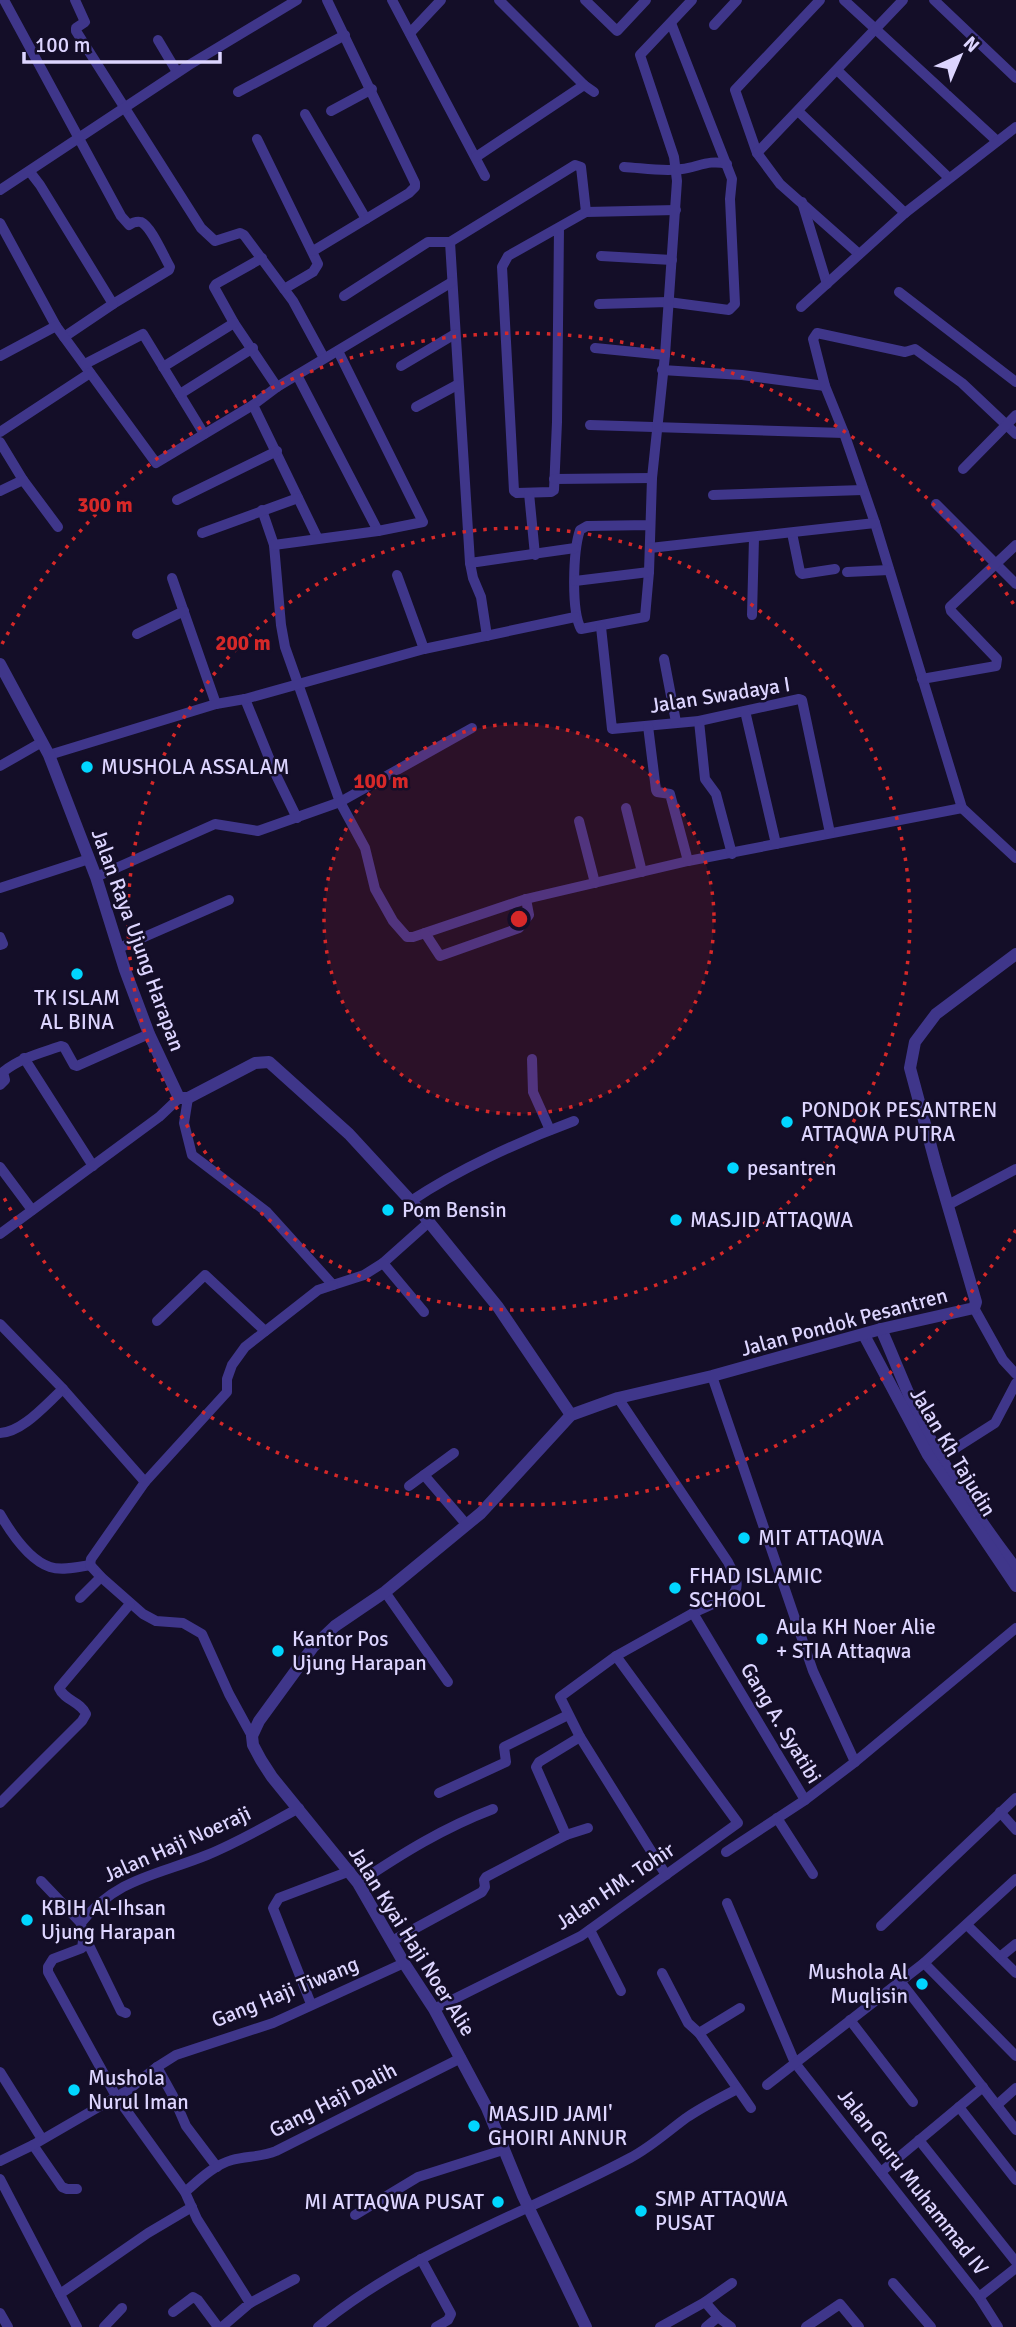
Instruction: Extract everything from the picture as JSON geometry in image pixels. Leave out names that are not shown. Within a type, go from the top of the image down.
[{"type":"street","points":[[4,0],[125,222],[129,225],[143,223],[170,267],[64,337]]},
{"type":"street","points":[[75,0],[85,22],[76,28],[76,31],[201,228],[209,238],[219,241],[240,233],[244,235],[284,289],[324,358]]},
{"type":"street","points":[[0,190],[177,72],[297,0]]},
{"type":"street","points":[[313,251],[415,187],[372,89],[327,0]]},
{"type":"street","points":[[392,0],[485,176]]},
{"type":"street","points":[[410,33],[441,0]]},
{"type":"street","points":[[499,0],[594,92]]},
{"type":"street","points":[[585,0],[617,31],[646,0]]},
{"type":"street","points":[[650,525],[584,527],[579,533],[575,548],[575,617],[581,629],[645,617],[649,572],[652,478],[676,211],[674,157],[640,55],[692,0]]},
{"type":"street","points":[[714,25],[737,0]]},
{"type":"street","points":[[820,0],[735,90],[757,153],[780,184],[859,254]]},
{"type":"street","points":[[844,0],[998,141]]},
{"type":"street","points":[[757,153],[903,0]]},
{"type":"street","points":[[934,0],[1016,78]]},
{"type":"street","points":[[598,304],[668,302],[729,310],[734,306],[730,198],[732,183],[671,23]]},
{"type":"street","points":[[238,92],[345,35]]},
{"type":"street","points":[[158,40],[177,72]]},
{"type":"street","points":[[836,70],[950,178]]},
{"type":"street","points":[[476,157],[584,85]]},
{"type":"street","points":[[331,111],[372,89]]},
{"type":"street","points":[[798,111],[905,212]]},
{"type":"street","points":[[305,114],[366,219]]},
{"type":"street","points":[[802,307],[905,212],[1016,127]]},
{"type":"street","points":[[257,139],[318,264],[313,272],[284,289]]},
{"type":"street","points":[[624,167],[675,169],[709,162],[727,164]]},
{"type":"street","points":[[344,296],[428,242],[450,242],[575,165],[581,167],[586,212]]},
{"type":"street","points":[[30,172],[113,304]]},
{"type":"street","points":[[802,202],[827,284]]},
{"type":"street","points":[[559,228],[554,490],[517,493],[514,491],[502,267],[508,256],[586,212],[676,211]]},
{"type":"street","points":[[0,223],[56,326],[156,463],[452,282]]},
{"type":"street","points":[[450,242],[470,563],[481,597],[488,636]]},
{"type":"street","points":[[601,256],[672,260]]},
{"type":"street","points":[[262,258],[214,287],[234,323],[277,387]]},
{"type":"street","points":[[899,292],[1014,377]]},
{"type":"street","points":[[163,367],[234,323]]},
{"type":"street","points":[[0,356],[56,326]]},
{"type":"street","points":[[1016,434],[962,383],[914,349],[905,352],[817,333],[813,339],[825,386],[875,523],[962,808],[1016,858]]},
{"type":"street","points":[[0,432],[142,334],[204,434]]},
{"type":"street","points":[[401,366],[455,334]]},
{"type":"street","points":[[180,394],[253,348]]},
{"type":"street","points":[[595,348],[665,355]]},
{"type":"street","points":[[274,545],[423,522],[338,351]]},
{"type":"street","points":[[662,370],[742,375],[825,386]]},
{"type":"street","points":[[297,375],[378,531]]},
{"type":"street","points":[[416,407],[457,386]]},
{"type":"street","points":[[253,405],[317,537]]},
{"type":"street","points":[[963,469],[1016,415]]},
{"type":"street","points":[[590,425],[844,433]]},
{"type":"street","points":[[0,442],[23,480],[58,527]]},
{"type":"street","points":[[177,500],[277,451]]},
{"type":"street","points":[[554,479],[652,478]]},
{"type":"street","points":[[0,491],[23,480]]},
{"type":"street","points":[[713,495],[863,490]]},
{"type":"street","points":[[528,493],[535,555]]},
{"type":"street","points":[[202,533],[298,498]]},
{"type":"street","points":[[936,504],[1016,584]]},
{"type":"street","points":[[262,510],[274,545],[285,647],[340,802],[365,848],[375,890],[393,921],[407,937],[526,899],[688,861],[962,808]]},
{"type":"street","points":[[650,548],[875,523]]},
{"type":"street","points":[[792,533],[802,574],[835,569]]},
{"type":"street","points":[[752,615],[754,538]]},
{"type":"street","points":[[922,679],[996,666],[997,659],[950,607],[1016,544]]},
{"type":"street","points":[[470,563],[575,548]]},
{"type":"street","points":[[847,572],[889,570]]},
{"type":"street","points":[[575,581],[649,572]]},
{"type":"street","points":[[397,575],[424,649]]},
{"type":"street","points":[[173,578],[216,704]]},
{"type":"street","points":[[137,634],[184,611]]},
{"type":"street","points":[[49,755],[216,704],[245,699],[424,649],[575,617]]},
{"type":"street","name":"Jalan Swadaya I","points":[[601,626],[613,730],[699,721],[802,700],[830,833]]},
{"type":"street","points":[[664,659],[676,722]]},
{"type":"street","name":"Jalan Raya Ujung Harapan","points":[[2,670],[49,755],[96,877],[125,970],[149,1034],[183,1098]]},
{"type":"street","points":[[245,699],[297,818]]},
{"type":"street","points":[[745,711],[776,844]]},
{"type":"street","points":[[699,721],[705,779],[716,794],[732,854]]},
{"type":"street","points":[[648,726],[656,790],[670,794],[688,861]]},
{"type":"street","points":[[96,877],[215,824],[258,831],[340,802],[472,729]]},
{"type":"street","points":[[0,766],[42,742]]},
{"type":"street","points":[[626,808],[642,872]]},
{"type":"street","points":[[579,821],[595,883]]},
{"type":"street","points":[[0,888],[89,859]]},
{"type":"street","points":[[425,933],[440,956],[519,928],[529,915],[526,899]]},
{"type":"street","points":[[119,948],[229,900]]},
{"type":"street","points":[[0,937],[3,944],[0,945]]},
{"type":"street","name":"Jalan Pondok Pesantren","points":[[572,1415],[618,1398],[712,1376],[881,1329],[974,1308],[976,1302],[910,1068],[915,1042],[936,1014],[1016,954]]},
{"type":"street","points":[[0,1085],[5,1080],[4,1070],[24,1058],[61,1046],[74,1065],[81,1066],[149,1034]]},
{"type":"street","points":[[24,1058],[93,1166]]},
{"type":"street","points":[[532,1059],[533,1092],[550,1130]]},
{"type":"street","points":[[0,1234],[183,1098],[255,1063],[269,1062],[349,1134],[411,1201],[498,1307],[572,1415],[503,1490],[466,1524],[385,1592],[335,1626],[313,1647],[259,1721],[252,1736]]},
{"type":"street","points":[[183,1098],[184,1123],[192,1155],[267,1212],[332,1285]]},
{"type":"street","points":[[411,1201],[438,1183],[574,1121]]},
{"type":"street","points":[[0,1167],[32,1210]]},
{"type":"street","points":[[948,1205],[1016,1169]]},
{"type":"street","points":[[90,1565],[91,1559],[145,1482],[227,1392],[229,1373],[237,1355],[318,1290],[364,1275],[383,1263],[429,1222]]},
{"type":"street","points":[[383,1263],[425,1312]]},
{"type":"street","points":[[158,1321],[205,1275],[265,1331]]},
{"type":"street","points":[[974,1308],[1003,1360],[1016,1374]]},
{"type":"street","points":[[0,1324],[145,1482]]},
{"type":"street","name":"Jalan Kh Tajudin","points":[[881,1329],[921,1422],[940,1458],[1016,1569]]},
{"type":"street","name":"Jalan Kh Tajudin","points":[[864,1335],[928,1455],[1016,1586]]},
{"type":"street","points":[[712,1376],[813,1671],[855,1762]]},
{"type":"street","points":[[940,1458],[995,1423],[1016,1383]]},
{"type":"street","points":[[0,1433],[26,1422],[63,1390]]},
{"type":"street","points":[[618,1398],[728,1562],[738,1585],[736,1592],[616,1656],[560,1698],[580,1737],[666,1875]]},
{"type":"street","points":[[409,1486],[454,1452]]},
{"type":"street","points":[[424,1475],[466,1524]]},
{"type":"street","points":[[0,1514],[24,1548],[50,1567],[66,1569],[90,1565]]},
{"type":"street","points":[[90,1565],[130,1604],[156,1621],[183,1623],[202,1634],[229,1694],[252,1736]]},
{"type":"street","points":[[80,1598],[101,1577]]},
{"type":"street","points":[[385,1592],[448,1682]]},
{"type":"street","points":[[0,1803],[82,1721],[86,1714],[84,1708],[61,1693],[59,1688],[130,1604]]},
{"type":"street","name":"Gang A. Syatibi","points":[[693,1613],[804,1800],[855,1762],[1016,1628]]},
{"type":"street","name":"Jalan HM. Tohir","points":[[434,2009],[590,1930],[738,1823],[616,1656]]},
{"type":"street","points":[[439,1793],[505,1763],[504,1747],[568,1715]]},
{"type":"street","name":"Jalan Kyai Haji Noer Alie","points":[[252,1736],[253,1745],[261,1760],[350,1871],[434,2009],[487,2108],[503,2150],[586,2327]]},
{"type":"street","points":[[566,1835],[536,1767],[539,1762],[580,1737]]},
{"type":"street","points":[[881,1926],[1016,1798]]},
{"type":"street","points":[[726,1852],[804,1800]]},
{"type":"street","name":"Jalan Haji Noeraji","points":[[116,2096],[48,1972],[49,1962],[82,1948],[81,1926],[100,1900],[119,1888],[142,1877],[207,1855],[299,1808]]},
{"type":"street","points":[[358,1883],[415,1845],[493,1809]]},
{"type":"street","points":[[1000,1812],[1016,1830]]},
{"type":"street","points":[[777,1818],[813,1874]]},
{"type":"street","points":[[392,1941],[482,1892],[486,1877],[566,1835],[588,1828]]},
{"type":"street","points":[[311,2004],[273,1908],[279,1898],[350,1871]]},
{"type":"street","points":[[767,2085],[924,1963],[1016,1879]]},
{"type":"street","points":[[41,1881],[81,1926],[121,2011],[126,2013]]},
{"type":"street","name":"Jalan Guru Muhammad IV","points":[[727,1903],[794,2063],[979,2297],[998,2327]]},
{"type":"street","points":[[967,1925],[1016,1973]]},
{"type":"street","points":[[590,1930],[621,1991]]},
{"type":"street","points":[[1000,1957],[1016,1944]]},
{"type":"street","name":"Gang Haji Tiwang","points":[[0,2161],[128,2090],[176,2054],[261,2027],[404,1963]]},
{"type":"street","points":[[924,1963],[1016,2056]]},
{"type":"street","points":[[662,1973],[688,2023],[699,2033],[751,2108]]},
{"type":"street","points":[[900,1980],[1016,2130]]},
{"type":"street","points":[[699,2033],[740,2008]]},
{"type":"street","points":[[850,2020],[913,2102]]},
{"type":"street","name":"Gang Haji Dalih","points":[[185,2192],[229,2161],[264,2156],[276,2151],[461,2058]]},
{"type":"street","points":[[157,2067],[186,2126],[217,2167]]},
{"type":"street","points":[[0,2073],[62,2187],[76,2189]]},
{"type":"street","points":[[881,2172],[983,2087]]},
{"type":"street","points":[[997,2105],[1016,2088]]},
{"type":"street","points":[[318,2327],[368,2290],[421,2259],[632,2157],[686,2118],[737,2089]]},
{"type":"street","points":[[116,2096],[185,2192],[197,2219],[250,2303]]},
{"type":"street","points":[[959,2107],[1016,2180]]},
{"type":"street","points":[[919,2140],[1016,2262]]},
{"type":"street","points":[[355,2215],[418,2177],[503,2150]]},
{"type":"street","points":[[0,2179],[77,2327]]},
{"type":"street","points":[[60,2294],[148,2233],[192,2207]]},
{"type":"street","points":[[421,2259],[451,2314],[448,2320],[436,2327]]},
{"type":"street","points":[[979,2297],[1016,2268]]},
{"type":"street","points":[[173,2312],[193,2297],[220,2327],[250,2303],[295,2279]]},
{"type":"street","points":[[660,2327],[705,2302],[732,2283]]},
{"type":"street","points":[[893,2283],[931,2327]]},
{"type":"street","points":[[705,2302],[732,2327]]},
{"type":"street","points":[[806,2327],[840,2304],[859,2327]]},
{"type":"street","points":[[104,2327],[122,2308]]},
{"type":"street","points":[[0,2313],[8,2327]]},
{"type":"street","points":[[706,2327],[719,2317]]},
{"type":"place","name":"MUSHOLA ASSALAM","points":[[87,767]]},
{"type":"place","name":"TK ISLAM AL BINA","points":[[77,974]]},
{"type":"place","name":"PONDOK PESANTREN ATTAQWA PUTRA","points":[[787,1122]]},
{"type":"place","name":"pesantren","points":[[733,1168]]},
{"type":"place","name":"Pom Bensin","points":[[388,1210]]},
{"type":"place","name":"MASJID ATTAQWA","points":[[676,1220]]},
{"type":"place","name":"MIT ATTAQWA","points":[[744,1538]]},
{"type":"place","name":"FHAD ISLAMIC SCHOOL","points":[[675,1588]]},
{"type":"place","name":"Aula KH Noer Alie + STIA Attaqwa","points":[[762,1639]]},
{"type":"place","name":"Kantor Pos Ujung Harapan","points":[[278,1651]]},
{"type":"place","name":"KBIH Al-Ihsan Ujung Harapan","points":[[27,1920]]},
{"type":"place","name":"Mushola Al Muqlisin","points":[[922,1984]]},
{"type":"place","name":"Mushola Nurul Iman","points":[[74,2090]]},
{"type":"place","name":"MASJID JAMI' GHOIRI ANNUR","points":[[474,2126]]},
{"type":"place","name":"MI ATTAQWA PUSAT","points":[[498,2202]]},
{"type":"place","name":"SMP ATTAQWA PUSAT","points":[[641,2211]]}]
